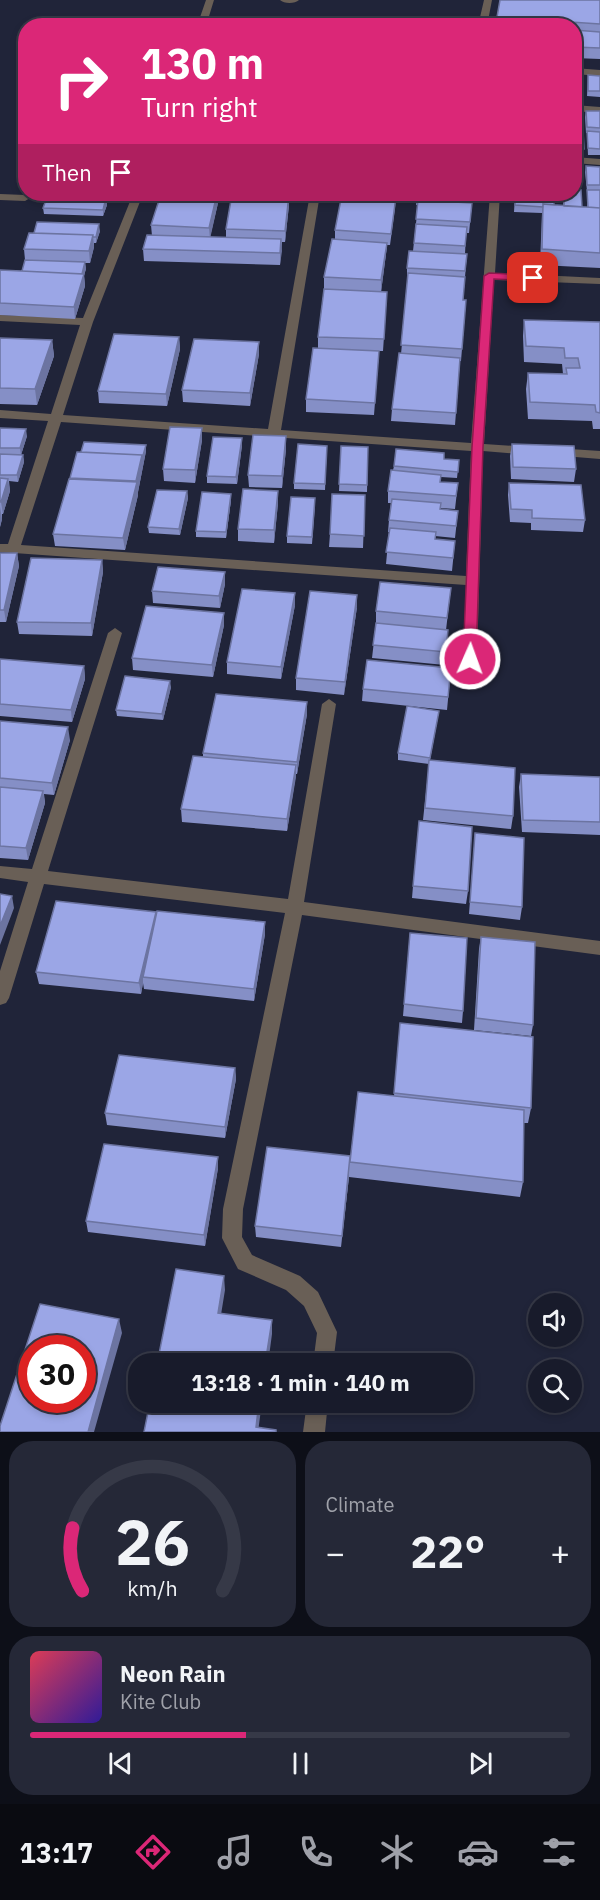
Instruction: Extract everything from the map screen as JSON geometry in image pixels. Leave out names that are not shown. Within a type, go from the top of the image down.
[{"type":"street","points":[[204,18],[210,0]]},
{"type":"street","points":[[284,0],[295,0]]},
{"type":"street","points":[[484,18],[488,0]]},
{"type":"street","points":[[582,72],[600,73]]},
{"type":"street","points":[[582,109],[600,110]]},
{"type":"street","points":[[582,161],[600,162]]},
{"type":"street","points":[[0,197],[18,198]]},
{"type":"street","points":[[135,201],[87,322],[56,419],[7,549],[473,581]]},
{"type":"street","points":[[274,433],[314,201]]},
{"type":"street","points":[[470,659],[477,447],[494,201]]},
{"type":"street","points":[[489,276],[600,281]]},
{"type":"street","points":[[0,318],[87,322]]},
{"type":"street","points":[[0,414],[600,455]]},
{"type":"street","points":[[0,998],[116,633]]},
{"type":"street","points":[[324,1353],[327,1332],[311,1299],[293,1283],[246,1262],[232,1238],[233,1209],[295,907],[329,704]]},
{"type":"street","points":[[0,872],[295,907],[600,948]]},
{"type":"street","points":[[314,1432],[317,1413]]},
{"type":"building","points":[[500,0],[600,0],[600,24],[582,23],[582,18],[497,17]]},
{"type":"building","points":[[582,31],[600,32],[600,48],[582,47]]},
{"type":"building","points":[[588,75],[600,76],[600,91],[588,91]]},
{"type":"building","points":[[586,111],[600,111],[600,128],[587,127]]},
{"type":"building","points":[[582,131],[583,131],[584,149],[582,149]]},
{"type":"building","points":[[587,131],[600,132],[600,149],[588,148]]},
{"type":"building","points":[[586,166],[600,167],[600,185],[587,185]]},
{"type":"building","points":[[587,190],[600,190],[600,208],[588,207]]},
{"type":"building","points":[[46,201],[105,201],[103,210],[43,208]]},
{"type":"building","points":[[159,201],[215,201],[209,228],[151,225]]},
{"type":"building","points":[[231,201],[288,201],[285,231],[226,229]]},
{"type":"building","points":[[341,201],[395,201],[391,234],[335,230]]},
{"type":"building","points":[[418,201],[472,203],[470,222],[416,219]]},
{"type":"building","points":[[515,201],[554,201],[554,205],[543,204],[543,207],[515,205]]},
{"type":"building","points":[[564,201],[582,201],[582,207],[564,206]]},
{"type":"building","points":[[543,204],[600,208],[600,253],[542,249]]},
{"type":"building","points":[[37,222],[99,224],[96,237],[93,237],[93,235],[34,233]]},
{"type":"building","points":[[416,224],[467,227],[465,246],[414,243]]},
{"type":"building","points":[[29,233],[93,235],[89,251],[24,249]]},
{"type":"building","points":[[147,235],[281,239],[280,253],[143,249]]},
{"type":"building","points":[[332,239],[387,243],[381,280],[324,277]]},
{"type":"building","points":[[409,251],[467,254],[465,271],[407,268]]},
{"type":"building","points":[[25,260],[85,262],[82,274],[22,271]]},
{"type":"building","points":[[0,270],[84,274],[74,307],[0,303]]},
{"type":"building","points":[[408,273],[465,277],[463,300],[466,300],[462,349],[401,345]]},
{"type":"building","points":[[324,289],[387,292],[384,339],[318,337]]},
{"type":"building","points":[[524,320],[600,322],[600,413],[596,412],[595,405],[530,402],[528,373],[567,374],[566,368],[580,368],[578,358],[565,358],[564,348],[526,346]]},
{"type":"building","points":[[114,334],[179,337],[166,394],[98,391]]},
{"type":"building","points":[[0,338],[52,340],[35,389],[0,388]]},
{"type":"building","points":[[194,339],[259,342],[250,393],[182,390]]},
{"type":"building","points":[[313,348],[379,351],[375,403],[306,399]]},
{"type":"building","points":[[399,353],[460,358],[456,413],[392,409]]},
{"type":"building","points":[[170,427],[202,428],[195,470],[163,469]]},
{"type":"building","points":[[0,428],[26,429],[20,448],[0,448]]},
{"type":"building","points":[[253,435],[286,436],[282,476],[248,475]]},
{"type":"building","points":[[213,437],[242,438],[236,477],[207,476]]},
{"type":"building","points":[[84,442],[146,445],[142,459],[142,455],[81,452]]},
{"type":"building","points":[[298,444],[327,446],[325,484],[294,483]]},
{"type":"building","points":[[512,444],[574,446],[576,469],[513,467]]},
{"type":"building","points":[[341,446],[368,447],[367,485],[339,484]]},
{"type":"building","points":[[396,449],[444,453],[444,459],[459,460],[458,472],[394,466]]},
{"type":"building","points":[[77,452],[142,455],[136,481],[70,478]]},
{"type":"building","points":[[0,454],[23,455],[17,475],[0,475]]},
{"type":"building","points":[[391,470],[441,475],[440,482],[458,483],[456,496],[388,491]]},
{"type":"building","points":[[0,478],[8,479],[1,502],[0,502]]},
{"type":"building","points":[[69,479],[137,482],[123,538],[53,534]]},
{"type":"building","points":[[509,483],[581,485],[585,520],[532,518],[532,510],[511,509]]},
{"type":"building","points":[[243,489],[278,491],[274,530],[238,529]]},
{"type":"building","points":[[157,490],[187,491],[179,529],[148,527]]},
{"type":"building","points":[[202,492],[231,494],[226,532],[196,531]]},
{"type":"building","points":[[332,494],[365,495],[364,536],[330,534]]},
{"type":"building","points":[[291,497],[315,498],[312,537],[287,536]]},
{"type":"building","points":[[392,499],[441,503],[440,509],[458,511],[456,526],[389,520]]},
{"type":"building","points":[[390,528],[436,532],[435,539],[455,541],[453,558],[386,552]]},
{"type":"building","points":[[0,553],[17,553],[4,610],[0,610]]},
{"type":"building","points":[[31,558],[102,560],[91,623],[17,622]]},
{"type":"building","points":[[158,567],[225,572],[219,596],[152,591]]},
{"type":"building","points":[[380,582],[451,588],[447,618],[376,611]]},
{"type":"building","points":[[242,589],[295,593],[281,667],[227,662]]},
{"type":"building","points":[[310,591],[357,595],[345,682],[296,678]]},
{"type":"building","points":[[146,606],[224,613],[212,665],[132,658]]},
{"type":"building","points":[[376,623],[448,630],[446,652],[373,645]]},
{"type":"building","points":[[0,659],[84,666],[71,710],[0,704]]},
{"type":"building","points":[[367,660],[451,668],[448,697],[363,689]]},
{"type":"building","points":[[125,676],[170,681],[162,714],[116,710]]},
{"type":"building","points":[[216,694],[307,702],[297,762],[203,753]]},
{"type":"building","points":[[407,706],[439,711],[430,758],[398,753]]},
{"type":"building","points":[[0,721],[68,727],[52,783],[0,778]]},
{"type":"building","points":[[193,756],[296,765],[287,819],[181,809]]},
{"type":"building","points":[[429,760],[515,768],[513,816],[425,808]]},
{"type":"building","points":[[521,774],[600,777],[600,822],[523,820]]},
{"type":"building","points":[[0,787],[43,791],[26,848],[0,846]]},
{"type":"building","points":[[419,821],[472,827],[468,891],[413,886]]},
{"type":"building","points":[[475,833],[524,838],[522,907],[470,902]]},
{"type":"building","points":[[0,894],[12,896],[0,926]]},
{"type":"building","points":[[56,901],[156,912],[139,983],[36,972]]},
{"type":"building","points":[[157,911],[265,922],[254,989],[143,977]]},
{"type":"building","points":[[410,933],[467,938],[463,1011],[404,1004]]},
{"type":"building","points":[[481,937],[535,942],[533,1025],[476,1018]]},
{"type":"building","points":[[400,1023],[533,1037],[531,1108],[394,1093]]},
{"type":"building","points":[[119,1055],[235,1068],[225,1127],[105,1113]]},
{"type":"building","points":[[358,1092],[524,1110],[523,1182],[350,1162]]},
{"type":"building","points":[[104,1144],[218,1157],[204,1235],[86,1221]]},
{"type":"building","points":[[267,1147],[350,1156],[342,1236],[255,1226]]},
{"type":"building","points":[[176,1269],[224,1276],[218,1313],[272,1320],[267,1353],[159,1353]]},
{"type":"building","points":[[40,1304],[119,1319],[96,1403],[96,1335],[30,1335]]},
{"type":"building","points":[[18,1371],[18,1413],[93,1413],[88,1432],[0,1432]]},
{"type":"building","points":[[148,1413],[258,1413],[256,1427],[276,1430],[276,1432],[144,1432]]},
{"type":"route","points":[[470,659],[477,447],[489,276],[533,278]]}]
